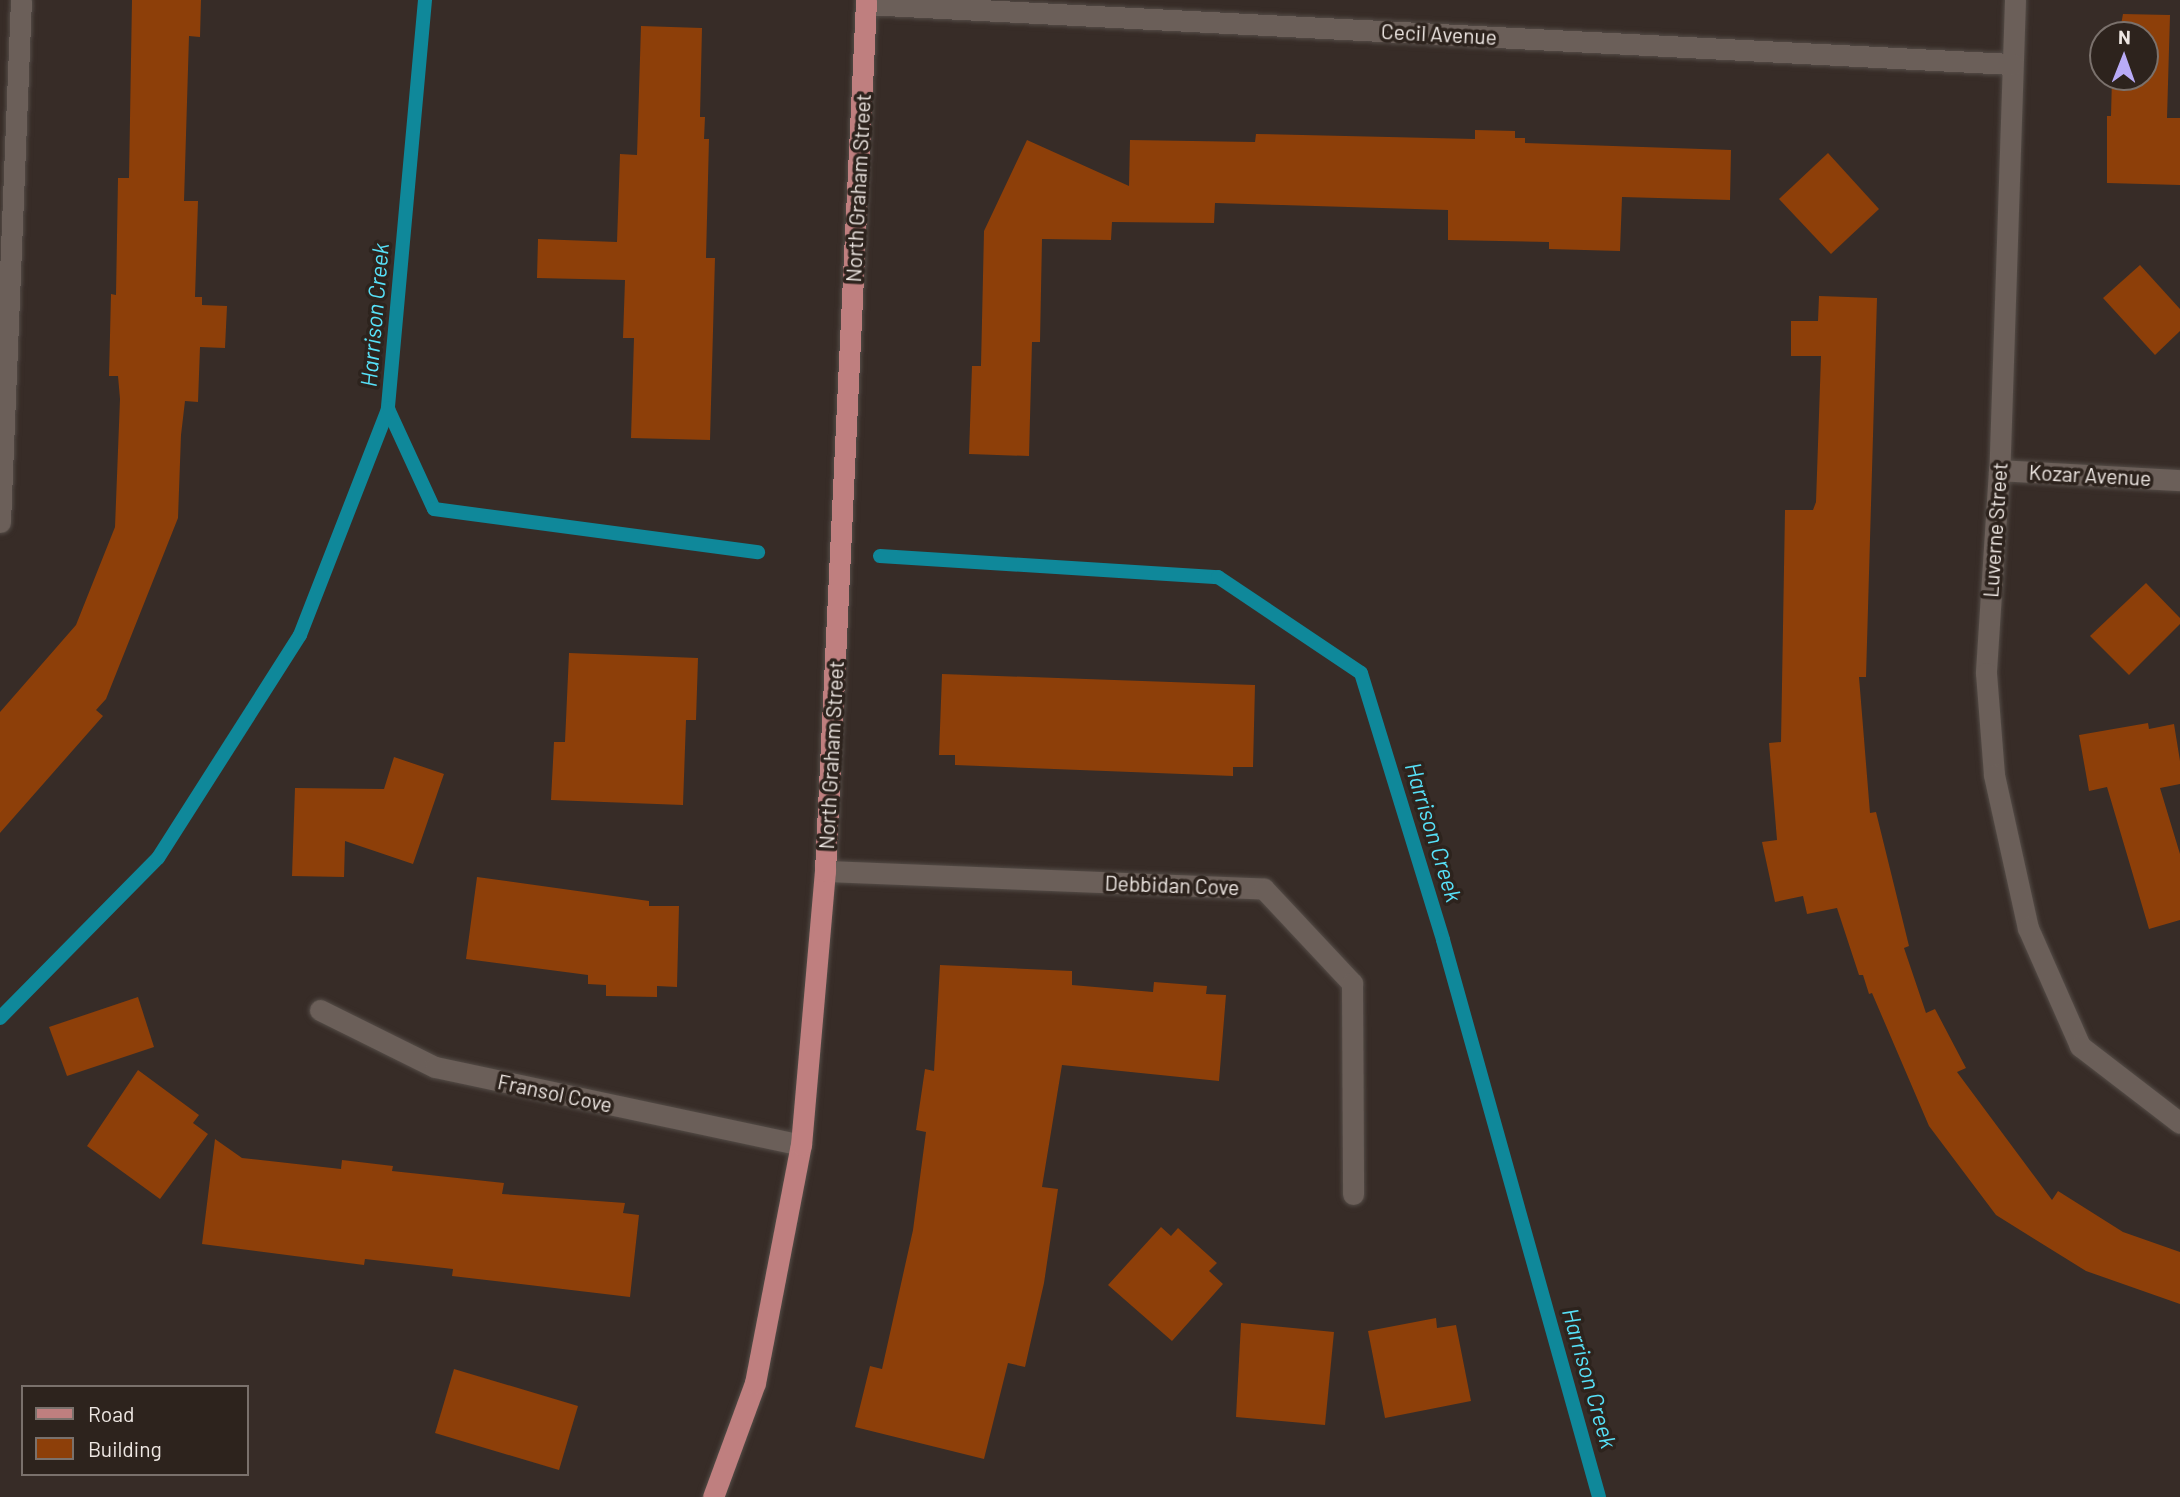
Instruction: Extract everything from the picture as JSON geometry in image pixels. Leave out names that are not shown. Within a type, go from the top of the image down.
[{"type":"main road","name":"North Graham Street","points":[[713,1497],[755,1383],[801,1144],[825,871],[866,2]]},
{"type":"street","points":[[0,522],[21,0]]},
{"type":"street","name":"Luverne Street","points":[[2015,0],[1999,470],[1986,673],[1994,775],[2028,928],[2080,1046],[2180,1123]]},
{"type":"street","name":"Cecil Avenue","points":[[866,2],[2012,64]]},
{"type":"street","name":"Kozar Avenue","points":[[1999,470],[2180,480]]},
{"type":"street","name":"Debbidan Cove","points":[[825,871],[1264,889],[1352,983],[1353,1194]]},
{"type":"street","name":"Fransol Cove","points":[[320,1010],[435,1067],[801,1144]]},
{"type":"building","points":[[132,0],[201,0],[200,37],[189,36],[184,201],[198,201],[195,297],[202,297],[202,305],[227,306],[225,348],[200,347],[198,402],[185,401],[178,518],[106,699],[96,710],[103,716],[0,833],[0,712],[76,625],[115,527],[120,399],[118,376],[109,376],[111,294],[116,295],[118,178],[129,178]]},
{"type":"building","points":[[2123,14],[2170,15],[2167,118],[2180,118],[2180,185],[2107,183],[2107,116],[2111,116],[2112,91],[2159,91],[2159,21],[2122,21]]},
{"type":"building","points":[[641,26],[702,28],[700,117],[705,117],[704,139],[709,139],[706,258],[715,258],[710,440],[631,438],[634,338],[623,338],[625,280],[537,278],[538,239],[617,242],[620,154],[637,155]]},
{"type":"building","points":[[1475,130],[1515,131],[1515,138],[1525,138],[1525,143],[1731,150],[1730,200],[1622,197],[1620,251],[1549,249],[1549,242],[1448,240],[1448,210],[1215,203],[1214,223],[1112,222],[1111,240],[1042,239],[1040,342],[1032,342],[1029,456],[969,454],[972,366],[981,366],[984,231],[1027,140],[1129,186],[1130,140],[1255,142],[1256,134],[1475,139]]},
{"type":"building","points":[[1828,153],[1879,209],[1831,254],[1779,199]]},
{"type":"building","points":[[2140,265],[2180,309],[2180,331],[2155,355],[2103,298]]},
{"type":"building","points":[[1819,296],[1877,298],[1866,677],[1859,677],[1870,813],[1876,812],[1909,946],[1904,948],[1926,1013],[1935,1009],[1966,1068],[1957,1072],[2052,1200],[2058,1191],[2123,1232],[2180,1252],[2180,1304],[2086,1271],[1996,1215],[1929,1126],[1872,993],[1869,994],[1863,975],[1859,975],[1837,908],[1807,914],[1803,896],[1775,902],[1762,842],[1777,840],[1769,743],[1781,742],[1785,510],[1813,510],[1816,502],[1821,356],[1791,356],[1791,321],[1818,321]]},
{"type":"building","points":[[2146,583],[2180,618],[2180,624],[2129,675],[2090,636]]},
{"type":"building","points":[[569,653],[698,658],[696,720],[686,720],[683,805],[551,800],[554,742],[565,742]]},
{"type":"building","points":[[942,674],[1255,685],[1253,767],[1233,767],[1233,776],[955,765],[955,755],[939,755]]},
{"type":"building","points":[[2148,723],[2149,729],[2174,724],[2180,761],[2180,784],[2160,788],[2180,854],[2180,920],[2149,929],[2107,787],[2089,791],[2079,735]]},
{"type":"building","points":[[394,757],[444,774],[413,864],[345,841],[344,877],[292,876],[295,788],[384,789]]},
{"type":"building","points":[[477,877],[649,901],[649,906],[679,906],[677,987],[657,986],[657,997],[606,996],[606,985],[588,984],[588,975],[466,959]]},
{"type":"building","points":[[940,965],[1072,971],[1072,985],[1153,992],[1154,982],[1207,986],[1206,994],[1226,995],[1219,1081],[1062,1065],[1042,1187],[1058,1189],[1044,1283],[1025,1367],[1008,1363],[984,1459],[855,1427],[870,1366],[882,1369],[913,1230],[926,1132],[916,1130],[925,1069],[934,1071]]},
{"type":"building","points":[[138,997],[154,1047],[67,1076],[49,1027]]},
{"type":"building","points":[[138,1070],[199,1115],[193,1123],[208,1134],[160,1199],[87,1146]]},
{"type":"building","points":[[215,1139],[242,1158],[341,1169],[342,1160],[393,1166],[392,1171],[504,1183],[502,1194],[625,1203],[623,1213],[639,1215],[630,1297],[452,1276],[453,1269],[365,1259],[364,1265],[202,1244]]},
{"type":"building","points":[[1161,1227],[1171,1236],[1178,1228],[1217,1263],[1209,1271],[1223,1284],[1172,1341],[1108,1285]]},
{"type":"building","points":[[1436,1318],[1437,1328],[1456,1325],[1471,1401],[1385,1418],[1368,1331]]},
{"type":"building","points":[[1241,1323],[1334,1332],[1325,1425],[1236,1417]]},
{"type":"building","points":[[454,1369],[578,1406],[559,1470],[435,1433]]},
{"type":"waterway","name":"Harrison Creek","points":[[425,0],[388,409],[434,509],[758,552]]},
{"type":"waterway","points":[[0,1018],[158,858],[300,635],[388,409]]},
{"type":"waterway","name":"Harrison Creek","points":[[880,556],[1218,577],[1361,673],[1443,940],[1599,1497]]}]
